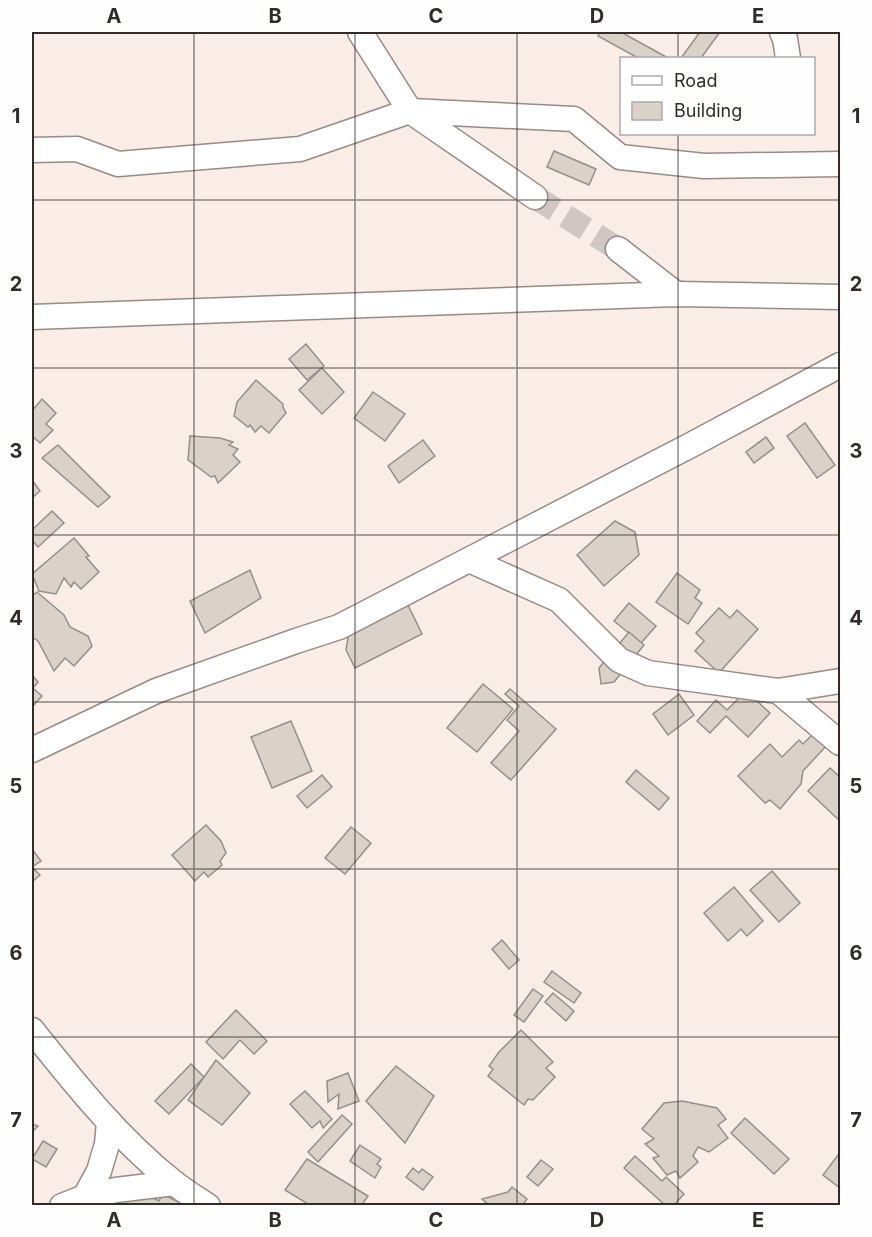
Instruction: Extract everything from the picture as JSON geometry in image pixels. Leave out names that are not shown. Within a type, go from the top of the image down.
[{"type":"street","points":[[360,32],[410,111],[535,197]]},
{"type":"street","points":[[782,32],[788,57]]},
{"type":"street","points":[[32,150],[77,149],[118,164],[300,149],[410,111],[574,119],[620,158],[704,166],[840,164]]},
{"type":"street","points":[[618,249],[676,294]]},
{"type":"street","points":[[32,317],[676,294],[840,297]]},
{"type":"street","points":[[32,750],[156,691],[296,640],[339,627],[691,445],[840,365]]},
{"type":"street","points":[[468,560],[559,600],[619,660],[648,673],[778,691],[840,681]]},
{"type":"street","points":[[778,691],[840,743]]},
{"type":"street","points":[[32,1030],[83,1094],[128,1142],[174,1183],[208,1206]]},
{"type":"street","points":[[85,1197],[99,1171],[107,1144],[109,1122]]},
{"type":"street","points":[[62,1206],[85,1197],[116,1190],[174,1183]]},
{"type":"building","points":[[600,32],[621,32],[666,57],[636,57],[598,36]]},
{"type":"building","points":[[700,32],[720,32],[702,57],[682,57]]},
{"type":"building","points":[[554,151],[596,169],[589,185],[547,167]]},
{"type":"building","points":[[306,344],[324,366],[307,380],[289,359]]},
{"type":"building","points":[[322,368],[344,392],[322,414],[299,390]]},
{"type":"building","points":[[256,380],[283,404],[286,413],[269,433],[261,426],[255,432],[250,425],[248,427],[234,416],[237,402]]},
{"type":"building","points":[[373,392],[405,414],[385,441],[354,418]]},
{"type":"building","points":[[42,399],[56,413],[46,424],[53,430],[40,443],[32,436],[32,411]]},
{"type":"building","points":[[805,423],[835,465],[817,478],[787,436]]},
{"type":"building","points":[[190,436],[220,438],[233,442],[229,445],[238,449],[233,455],[240,462],[218,483],[215,476],[211,477],[188,460]]},
{"type":"building","points":[[766,437],[774,448],[754,463],[746,452]]},
{"type":"building","points":[[423,440],[435,456],[399,483],[388,466]]},
{"type":"building","points":[[58,445],[110,497],[98,507],[42,458]]},
{"type":"building","points":[[32,480],[40,491],[32,498]]},
{"type":"building","points":[[52,511],[64,523],[38,547],[32,540],[32,530]]},
{"type":"building","points":[[615,521],[635,532],[639,555],[604,586],[577,555]]},
{"type":"building","points":[[74,538],[99,572],[81,589],[74,582],[71,587],[64,578],[56,594],[39,591],[32,574]]},
{"type":"building","points":[[250,570],[261,598],[205,633],[190,601]]},
{"type":"building","points":[[677,573],[700,590],[695,598],[702,603],[688,624],[656,602]]},
{"type":"building","points":[[37,592],[64,615],[70,627],[88,636],[92,646],[74,666],[65,658],[54,671],[38,641],[32,637],[32,596]]},
{"type":"building","points":[[407,603],[422,634],[355,668],[346,650],[349,632]]},
{"type":"building","points":[[629,603],[656,626],[641,643],[614,621]]},
{"type":"building","points":[[719,608],[730,618],[737,610],[758,629],[719,673],[695,651],[704,641],[696,633]]},
{"type":"building","points":[[629,632],[644,645],[614,682],[601,684],[599,668]]},
{"type":"building","points":[[32,675],[38,682],[33,688],[42,696],[32,707]]},
{"type":"building","points":[[483,684],[513,709],[477,752],[447,728]]},
{"type":"building","points":[[510,689],[556,729],[511,780],[491,763],[519,731],[507,720],[519,706],[505,694]]},
{"type":"building","points":[[746,691],[770,713],[748,737],[726,716],[710,733],[697,721],[716,700],[727,710]]},
{"type":"building","points":[[679,694],[694,715],[668,735],[653,714]]},
{"type":"building","points":[[291,721],[312,771],[272,788],[251,737]]},
{"type":"building","points":[[819,728],[828,744],[803,771],[801,784],[780,809],[770,800],[765,803],[738,776],[770,744],[782,757],[799,740],[803,744]]},
{"type":"building","points":[[830,768],[840,777],[840,821],[808,791]]},
{"type":"building","points":[[636,770],[669,798],[659,810],[626,782]]},
{"type":"building","points":[[322,775],[332,787],[307,808],[297,796]]},
{"type":"building","points":[[206,825],[221,841],[226,853],[220,861],[222,865],[208,877],[204,872],[195,881],[172,855]]},
{"type":"building","points":[[351,827],[371,843],[345,874],[325,858]]},
{"type":"building","points":[[32,849],[41,861],[32,867]]},
{"type":"building","points":[[32,867],[40,875],[32,882]]},
{"type":"building","points":[[772,871],[800,903],[779,922],[750,890]]},
{"type":"building","points":[[734,887],[763,921],[747,936],[741,929],[728,941],[704,913]]},
{"type":"building","points":[[502,940],[519,960],[509,969],[492,949]]},
{"type":"building","points":[[552,971],[581,993],[574,1003],[544,982]]},
{"type":"building","points":[[533,989],[543,996],[524,1022],[514,1015]]},
{"type":"building","points":[[553,993],[574,1011],[566,1021],[545,1002]]},
{"type":"building","points":[[236,1010],[267,1041],[254,1054],[240,1040],[223,1059],[206,1042]]},
{"type":"building","points":[[521,1030],[553,1062],[546,1068],[555,1077],[533,1100],[528,1099],[524,1105],[488,1076],[493,1069],[489,1066],[499,1052]]},
{"type":"building","points":[[216,1060],[250,1093],[222,1125],[188,1100]]},
{"type":"building","points":[[191,1064],[204,1077],[169,1114],[155,1101]]},
{"type":"building","points":[[396,1066],[434,1096],[405,1143],[366,1101]]},
{"type":"building","points":[[348,1073],[359,1101],[338,1109],[339,1094],[328,1102],[327,1081]]},
{"type":"building","points":[[305,1091],[332,1119],[323,1128],[320,1121],[312,1128],[290,1104]]},
{"type":"building","points":[[682,1101],[717,1108],[726,1119],[718,1125],[728,1138],[709,1152],[698,1147],[693,1156],[698,1162],[680,1178],[676,1171],[667,1175],[653,1158],[659,1156],[645,1144],[654,1139],[642,1129],[664,1103]]},
{"type":"building","points":[[342,1115],[352,1124],[318,1162],[308,1152]]},
{"type":"building","points":[[745,1118],[789,1159],[774,1174],[731,1133]]},
{"type":"building","points":[[32,1124],[38,1126],[32,1132]]},
{"type":"building","points":[[43,1141],[57,1149],[46,1167],[32,1159]]},
{"type":"building","points":[[360,1145],[381,1159],[377,1164],[381,1167],[375,1178],[350,1161]]},
{"type":"building","points":[[840,1155],[840,1188],[823,1175]]},
{"type":"building","points":[[635,1156],[662,1181],[666,1177],[684,1194],[673,1206],[666,1206],[624,1168]]},
{"type":"building","points":[[307,1159],[368,1196],[361,1206],[311,1206],[285,1190]]},
{"type":"building","points":[[541,1160],[553,1169],[538,1186],[527,1177]]},
{"type":"building","points":[[413,1168],[419,1173],[422,1169],[433,1177],[423,1190],[406,1177]]},
{"type":"building","points":[[113,1179],[159,1201],[162,1194],[185,1205],[100,1205]]},
{"type":"building","points":[[512,1187],[527,1199],[522,1206],[490,1206],[482,1199],[508,1192]]},
{"type":"tunnel","points":[[535,197],[618,249]]}]
